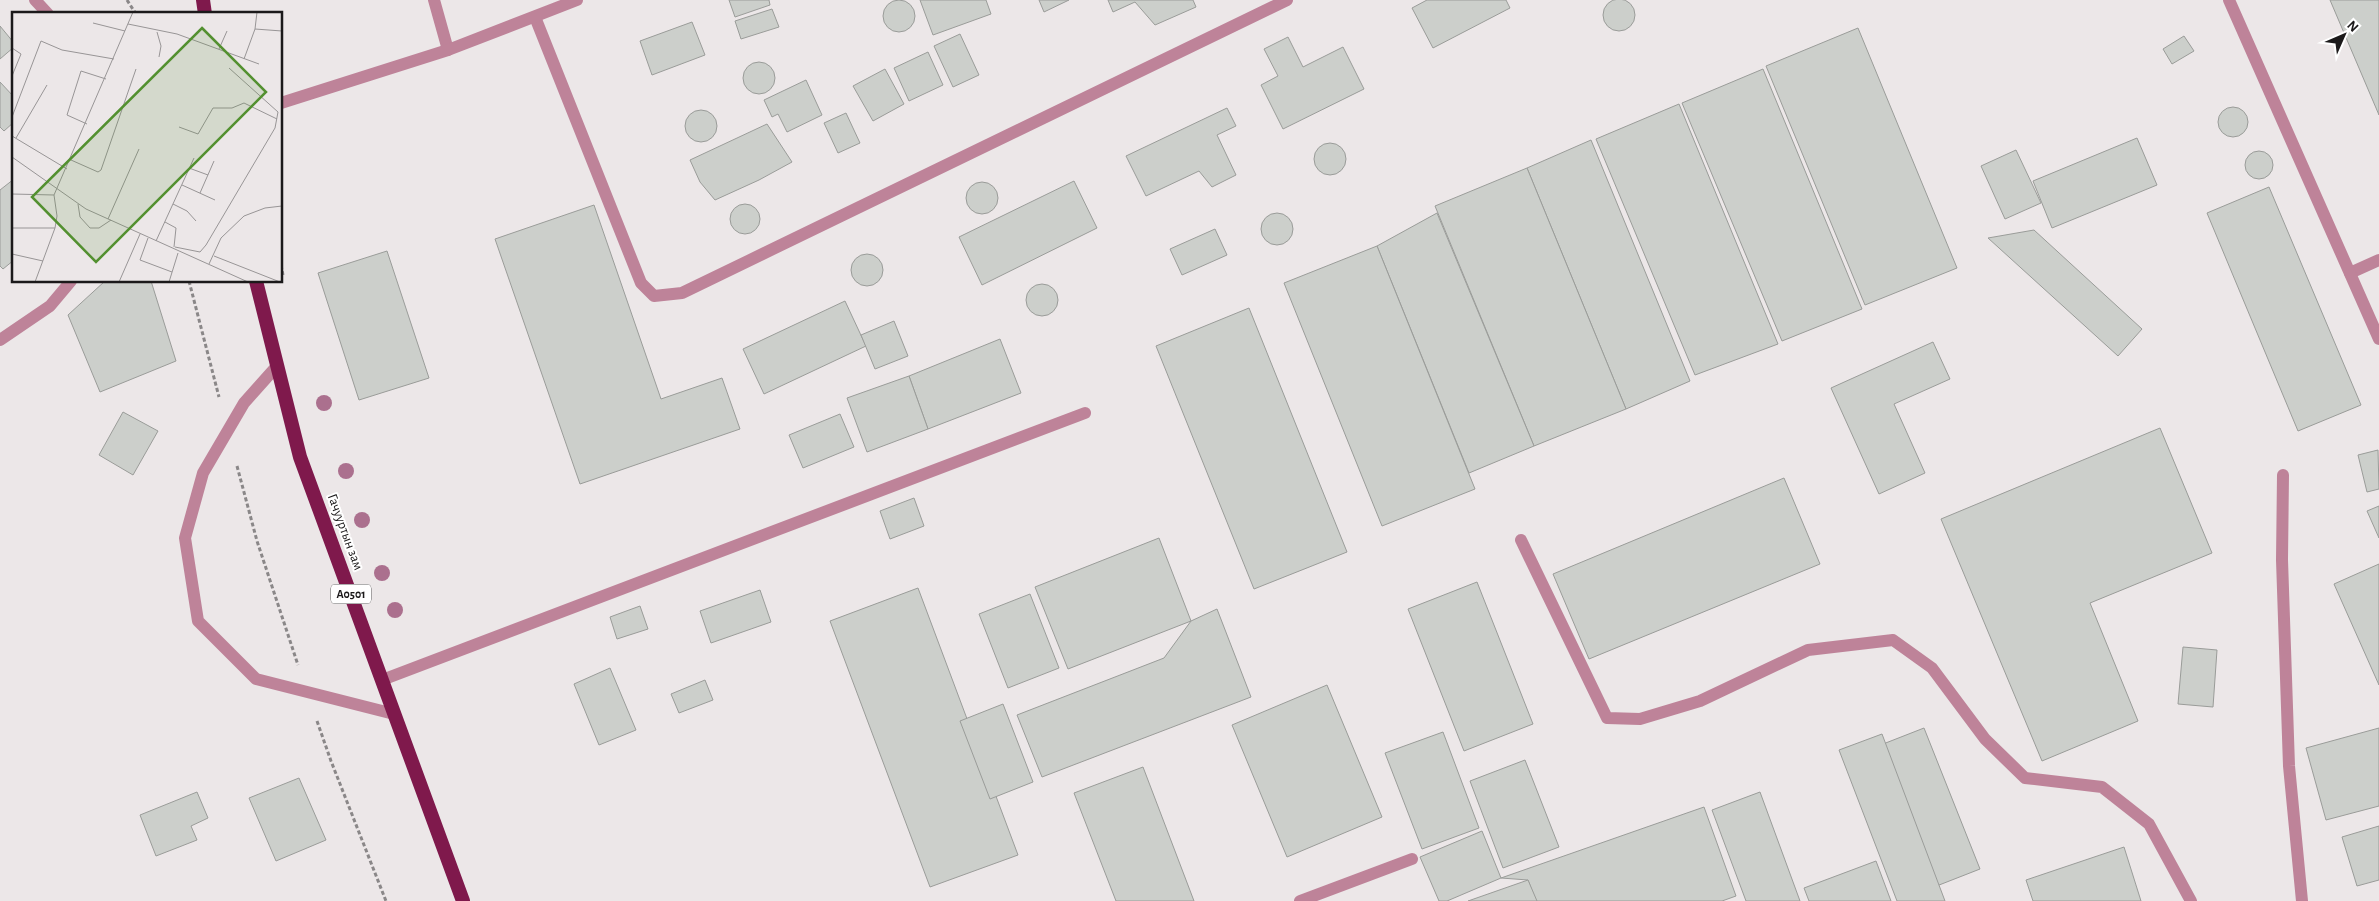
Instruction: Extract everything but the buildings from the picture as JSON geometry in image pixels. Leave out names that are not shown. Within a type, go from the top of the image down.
[{"type":"highway","name":"Гачууртын зам","points":[[256,282],[300,457],[463,901]]},
{"type":"street","points":[[35,0],[46,12]]},
{"type":"street","points":[[434,0],[448,50]]},
{"type":"street","points":[[282,103],[448,50],[577,0]]},
{"type":"street","points":[[535,17],[641,283],[654,296],[682,293],[1287,0]]},
{"type":"street","points":[[2229,0],[2379,339]]},
{"type":"street","points":[[2350,274],[2379,260]]},
{"type":"street","points":[[0,340],[50,306],[70,282]]},
{"type":"street","points":[[277,366],[244,403],[203,473],[185,538],[198,621],[256,679],[394,714]]},
{"type":"street","points":[[382,680],[1085,413]]},
{"type":"street","points":[[2283,475],[2282,560],[2289,766],[2302,901]]},
{"type":"street","points":[[1521,540],[1607,718],[1640,720],[1700,701],[1808,650],[1893,640],[1932,668],[1985,739],[2025,778],[2102,787],[2149,824],[2191,901]]},
{"type":"street","points":[[1307,900],[1412,859]]},
{"type":"path","points":[[127,0],[135,12]]},
{"type":"path","points":[[189,282],[257,541],[331,761],[386,901]]}]
